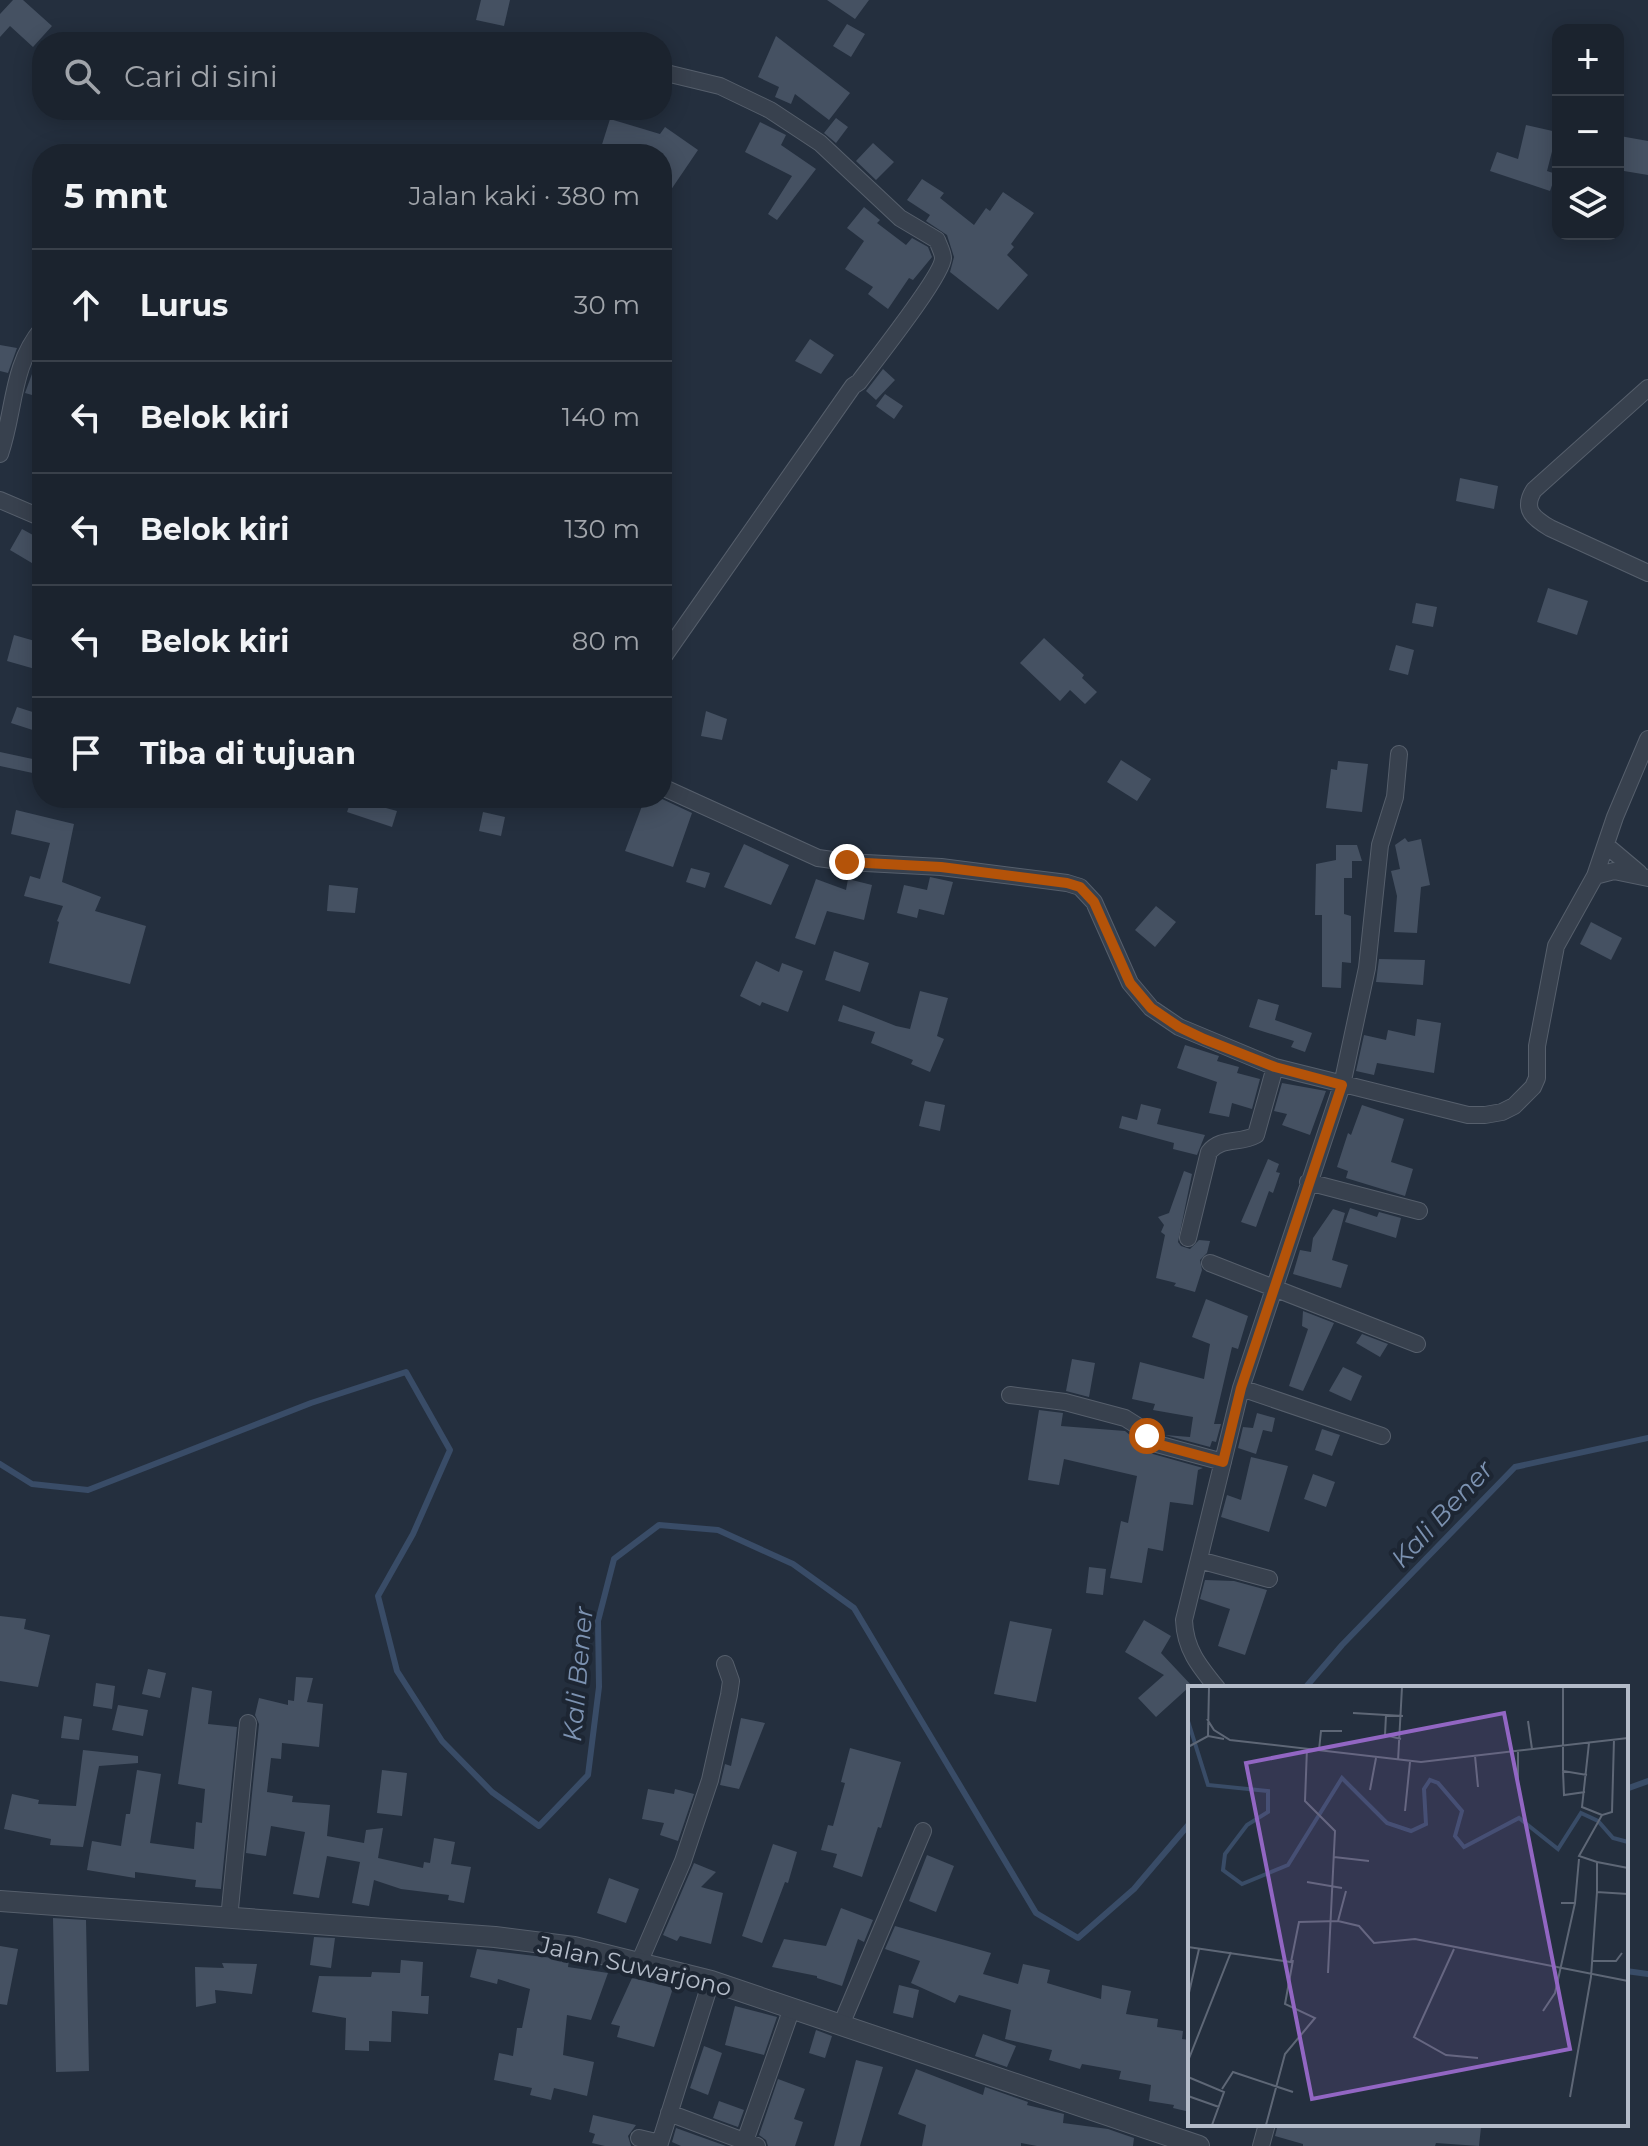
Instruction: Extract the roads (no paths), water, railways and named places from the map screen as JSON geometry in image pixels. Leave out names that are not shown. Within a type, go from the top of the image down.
[{"type":"street","points":[[672,74],[720,86],[770,110],[820,143],[900,218],[937,240],[943,258],[941,268],[926,290],[844,399],[672,645]]},
{"type":"street","points":[[0,454],[10,425],[22,359],[32,344]]},
{"type":"street","points":[[1648,388],[1534,490],[1528,503],[1535,519],[1648,573]]},
{"type":"street","points":[[0,500],[32,514]]},
{"type":"street","points":[[672,792],[818,858],[941,867],[1080,887],[1094,902],[1130,983],[1151,1008],[1179,1027],[1275,1067],[1468,1115],[1494,1114],[1514,1106],[1533,1087],[1537,1078],[1537,1046],[1556,946],[1595,876],[1615,817],[1648,739]]},
{"type":"street","points":[[1216,1686],[1190,1651],[1184,1637],[1184,1620],[1241,1388],[1342,1085],[1367,968],[1380,845],[1395,797],[1399,754]]},
{"type":"street","points":[[1607,846],[1646,877]]},
{"type":"street","points":[[1595,876],[1614,871],[1646,877]]},
{"type":"street","points":[[1188,1238],[1209,1152],[1219,1143],[1256,1135],[1275,1067]]},
{"type":"street","points":[[1308,1182],[1419,1211]]},
{"type":"street","points":[[1210,1263],[1417,1344]]},
{"type":"street","points":[[1241,1388],[1382,1436]]},
{"type":"street","points":[[1010,1395],[1065,1402],[1125,1418],[1144,1430],[1157,1444],[1223,1462]]},
{"type":"street","points":[[1199,1560],[1269,1579]]},
{"type":"street","points":[[639,1963],[683,1861],[710,1780],[731,1681],[725,1664]]},
{"type":"street","points":[[229,1919],[248,1723]]},
{"type":"street","points":[[841,2025],[923,1831]]},
{"type":"street","name":"Jalan Suwarjono","points":[[0,1901],[495,1937],[574,1947],[711,1981],[1189,2144]]},
{"type":"street","points":[[639,2138],[659,2144],[711,1981]]},
{"type":"street","points":[[669,2113],[751,2143],[792,2008]]},
{"type":"street","points":[[1261,2146],[1266,2126]]},
{"type":"waterway","name":"Kali Bener","points":[[0,1464],[32,1484],[88,1490],[311,1403],[406,1372],[450,1450],[413,1534],[378,1596],[397,1671],[442,1741],[492,1792],[539,1826],[588,1775],[599,1687],[598,1621],[614,1559],[659,1525],[718,1530],[793,1564],[854,1608],[1036,1913],[1078,1938],[1134,1889],[1188,1825]]},
{"type":"waterway","name":"Kali Bener","points":[[1307,1686],[1342,1645],[1515,1467],[1648,1438]]},
{"type":"waterway","name":"Kali Bener","points":[[1628,1788],[1648,1781]]},
{"type":"waterway","name":"Kali Bener","points":[[1628,1971],[1648,1974]]}]
